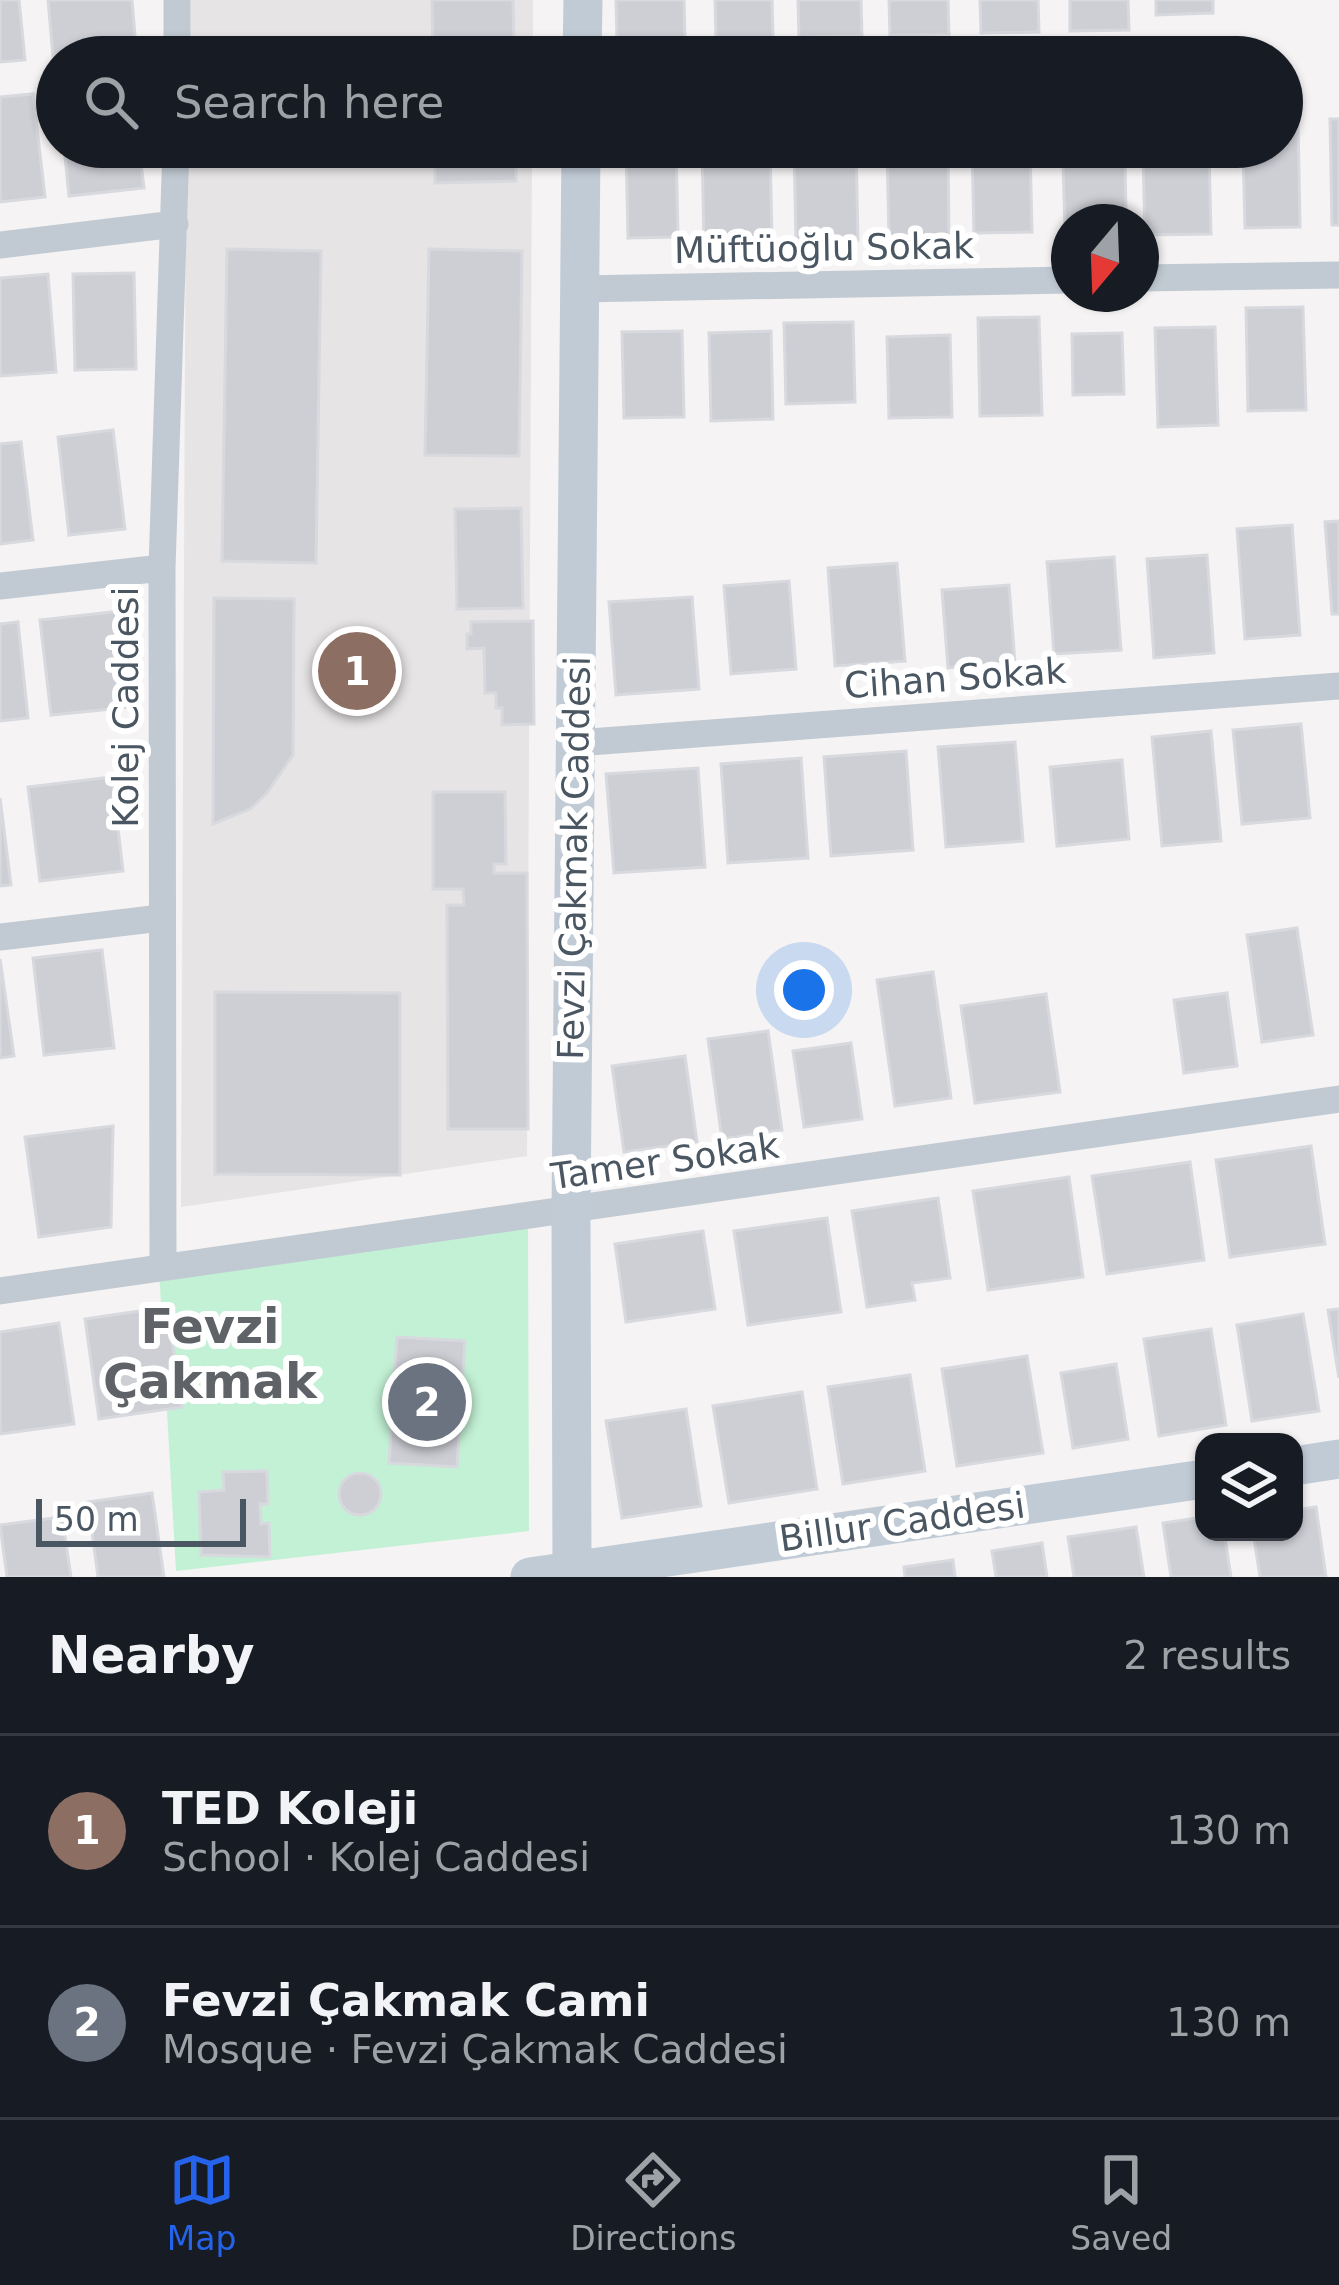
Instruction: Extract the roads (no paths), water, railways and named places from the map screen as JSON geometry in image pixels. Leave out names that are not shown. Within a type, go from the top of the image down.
[{"type":"street","points":[[177,36],[178,0]]},
{"type":"street","points":[[582,36],[583,0]]},
{"type":"street","name":"Kolej Caddesi","points":[[164,1267],[162,568],[176,168]]},
{"type":"street","name":"Fevzi Çakmak Caddesi","points":[[572,1570],[581,168]]},
{"type":"street","points":[[0,244],[175,224]]},
{"type":"street","points":[[1159,278],[1339,274]]},
{"type":"street","name":"Müftüoğlu Sokak","points":[[580,289],[1051,280]]},
{"type":"street","points":[[0,586],[162,568]]},
{"type":"street","name":"Cihan Sokak","points":[[576,743],[1339,686]]},
{"type":"street","points":[[0,937],[161,918]]},
{"type":"street","name":"Tamer Sokak","points":[[0,1291],[1339,1099]]},
{"type":"street","points":[[1303,1465],[1339,1460]]},
{"type":"street","name":"Billur Caddesi","points":[[530,1577],[1195,1480]]},
{"type":"place","name":"TED Koleji","points":[[357,671]]},
{"type":"place","name":"Fevzi Çakmak Cami","points":[[427,1402]]},
{"type":"district","name":"Fevzi Çakmak","points":[[210,1354]]}]
